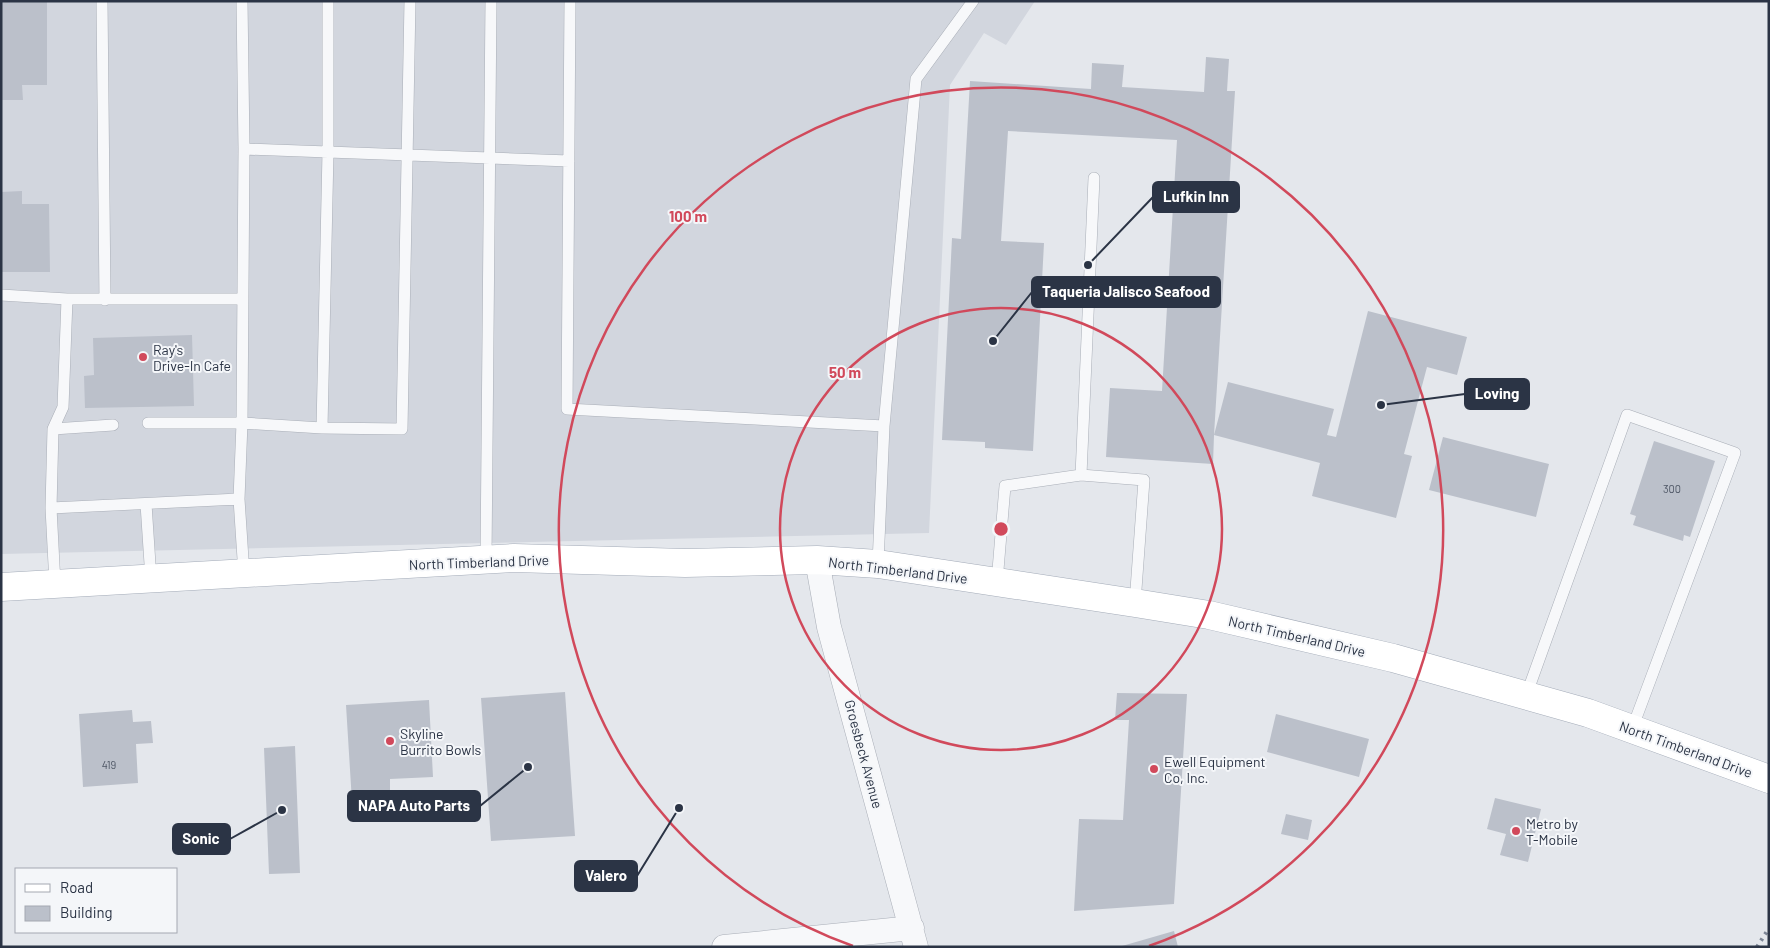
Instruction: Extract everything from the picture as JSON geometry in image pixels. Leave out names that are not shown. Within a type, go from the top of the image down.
[{"type":"main road","name":"North Timberland Drive","points":[[1,587],[514,558],[685,563],[817,560],[878,564],[1209,615],[1393,658],[1588,714],[1769,779]]},
{"type":"street","name":"Groesbeck Avenue","points":[[817,560],[829,627],[914,938]]},
{"type":"street","points":[[724,947],[914,938]]},
{"type":"lane","points":[[102,1],[105,300]]},
{"type":"lane","points":[[242,1],[244,149],[242,423],[239,498],[244,574]]},
{"type":"lane","points":[[322,428],[328,152],[328,1]]},
{"type":"lane","points":[[148,423],[242,423],[402,430],[410,1]]},
{"type":"lane","points":[[486,560],[491,1]]},
{"type":"lane","points":[[570,1],[567,409],[884,426]]},
{"type":"lane","points":[[878,564],[884,426],[916,79],[973,1]]},
{"type":"lane","points":[[244,149],[569,161]]},
{"type":"lane","points":[[1081,475],[1094,178]]},
{"type":"lane","points":[[1,295],[105,300],[243,300]]},
{"type":"lane","points":[[55,584],[52,508],[54,429],[63,407],[67,299]]},
{"type":"lane","points":[[1526,696],[1627,415],[1735,453],[1632,729]]},
{"type":"lane","points":[[54,429],[114,425]]},
{"type":"lane","points":[[997,583],[1005,486],[1081,475],[1144,480],[1135,603]]},
{"type":"lane","points":[[52,508],[239,498]]},
{"type":"lane","points":[[146,504],[151,579]]},
{"type":"shaded area","points":[[1,1],[1035,1],[1006,45],[984,33],[950,85],[929,533],[1,554]]},
{"type":"building","points":[[1,1],[47,1],[47,85],[22,85],[23,100],[1,100]]},
{"type":"building","points":[[1206,57],[1229,59],[1227,91],[1235,91],[1213,464],[1106,457],[1110,388],[1162,391],[1177,140],[1008,131],[1001,241],[1044,243],[1033,451],[985,448],[985,442],[942,440],[952,238],[961,239],[970,81],[1091,89],[1092,63],[1124,65],[1122,87],[1204,92]]},
{"type":"building","points":[[22,191],[22,204],[49,204],[50,272],[1,272],[1,192]]},
{"type":"building","points":[[1368,311],[1467,337],[1457,375],[1427,367],[1404,454],[1412,456],[1396,518],[1312,496],[1320,463],[1214,435],[1228,382],[1334,409],[1327,435],[1336,437]]},
{"type":"building","name":"Ray's Drive-In Cafe","points":[[192,335],[194,406],[85,408],[84,376],[94,375],[93,338]]},
{"type":"building","points":[[1443,437],[1549,464],[1536,517],[1429,490]]},
{"type":"building","points":[[1654,441],[1715,461],[1690,537],[1684,535],[1683,541],[1633,525],[1636,516],[1630,514]]},
{"type":"building","points":[[565,692],[575,836],[491,841],[481,698]]},
{"type":"building","name":"Ewell Equipment Co, Inc.","points":[[1117,693],[1187,694],[1174,904],[1074,911],[1079,819],[1123,820],[1129,720],[1115,720]]},
{"type":"building","name":"Skyline Burrito Bowls","points":[[429,700],[433,777],[390,779],[390,800],[352,802],[346,705]]},
{"type":"building","points":[[132,710],[133,722],[151,721],[153,743],[136,744],[138,783],[83,787],[79,714]]},
{"type":"building","points":[[1276,714],[1369,739],[1359,777],[1267,752]]},
{"type":"building","points":[[295,746],[300,873],[269,874],[264,748]]},
{"type":"building","name":"Metro by T-Mobile","points":[[1495,798],[1541,809],[1528,862],[1500,855],[1506,834],[1487,829]]},
{"type":"building","points":[[1286,814],[1312,820],[1308,840],[1281,834]]},
{"type":"building","points":[[1174,931],[1178,947],[1122,947],[1122,946]]},
{"type":"railway","points":[[1757,947],[1769,928]]},
{"type":"place","name":"Lufkin Inn","points":[[1088,265]]},
{"type":"place","name":"Taqueria Jalisco Seafood","points":[[993,341]]},
{"type":"place","name":"Ray's Drive-In Cafe","points":[[143,357]]},
{"type":"place","name":"Loving","points":[[1381,405]]},
{"type":"place","name":"Skyline Burrito Bowls","points":[[390,741]]},
{"type":"place","name":"NAPA Auto Parts","points":[[528,767]]},
{"type":"place","name":"Ewell Equipment Co, Inc.","points":[[1154,769]]},
{"type":"place","name":"Valero","points":[[679,808]]},
{"type":"place","name":"Sonic","points":[[282,810]]},
{"type":"place","name":"Metro by T-Mobile","points":[[1516,831]]}]
